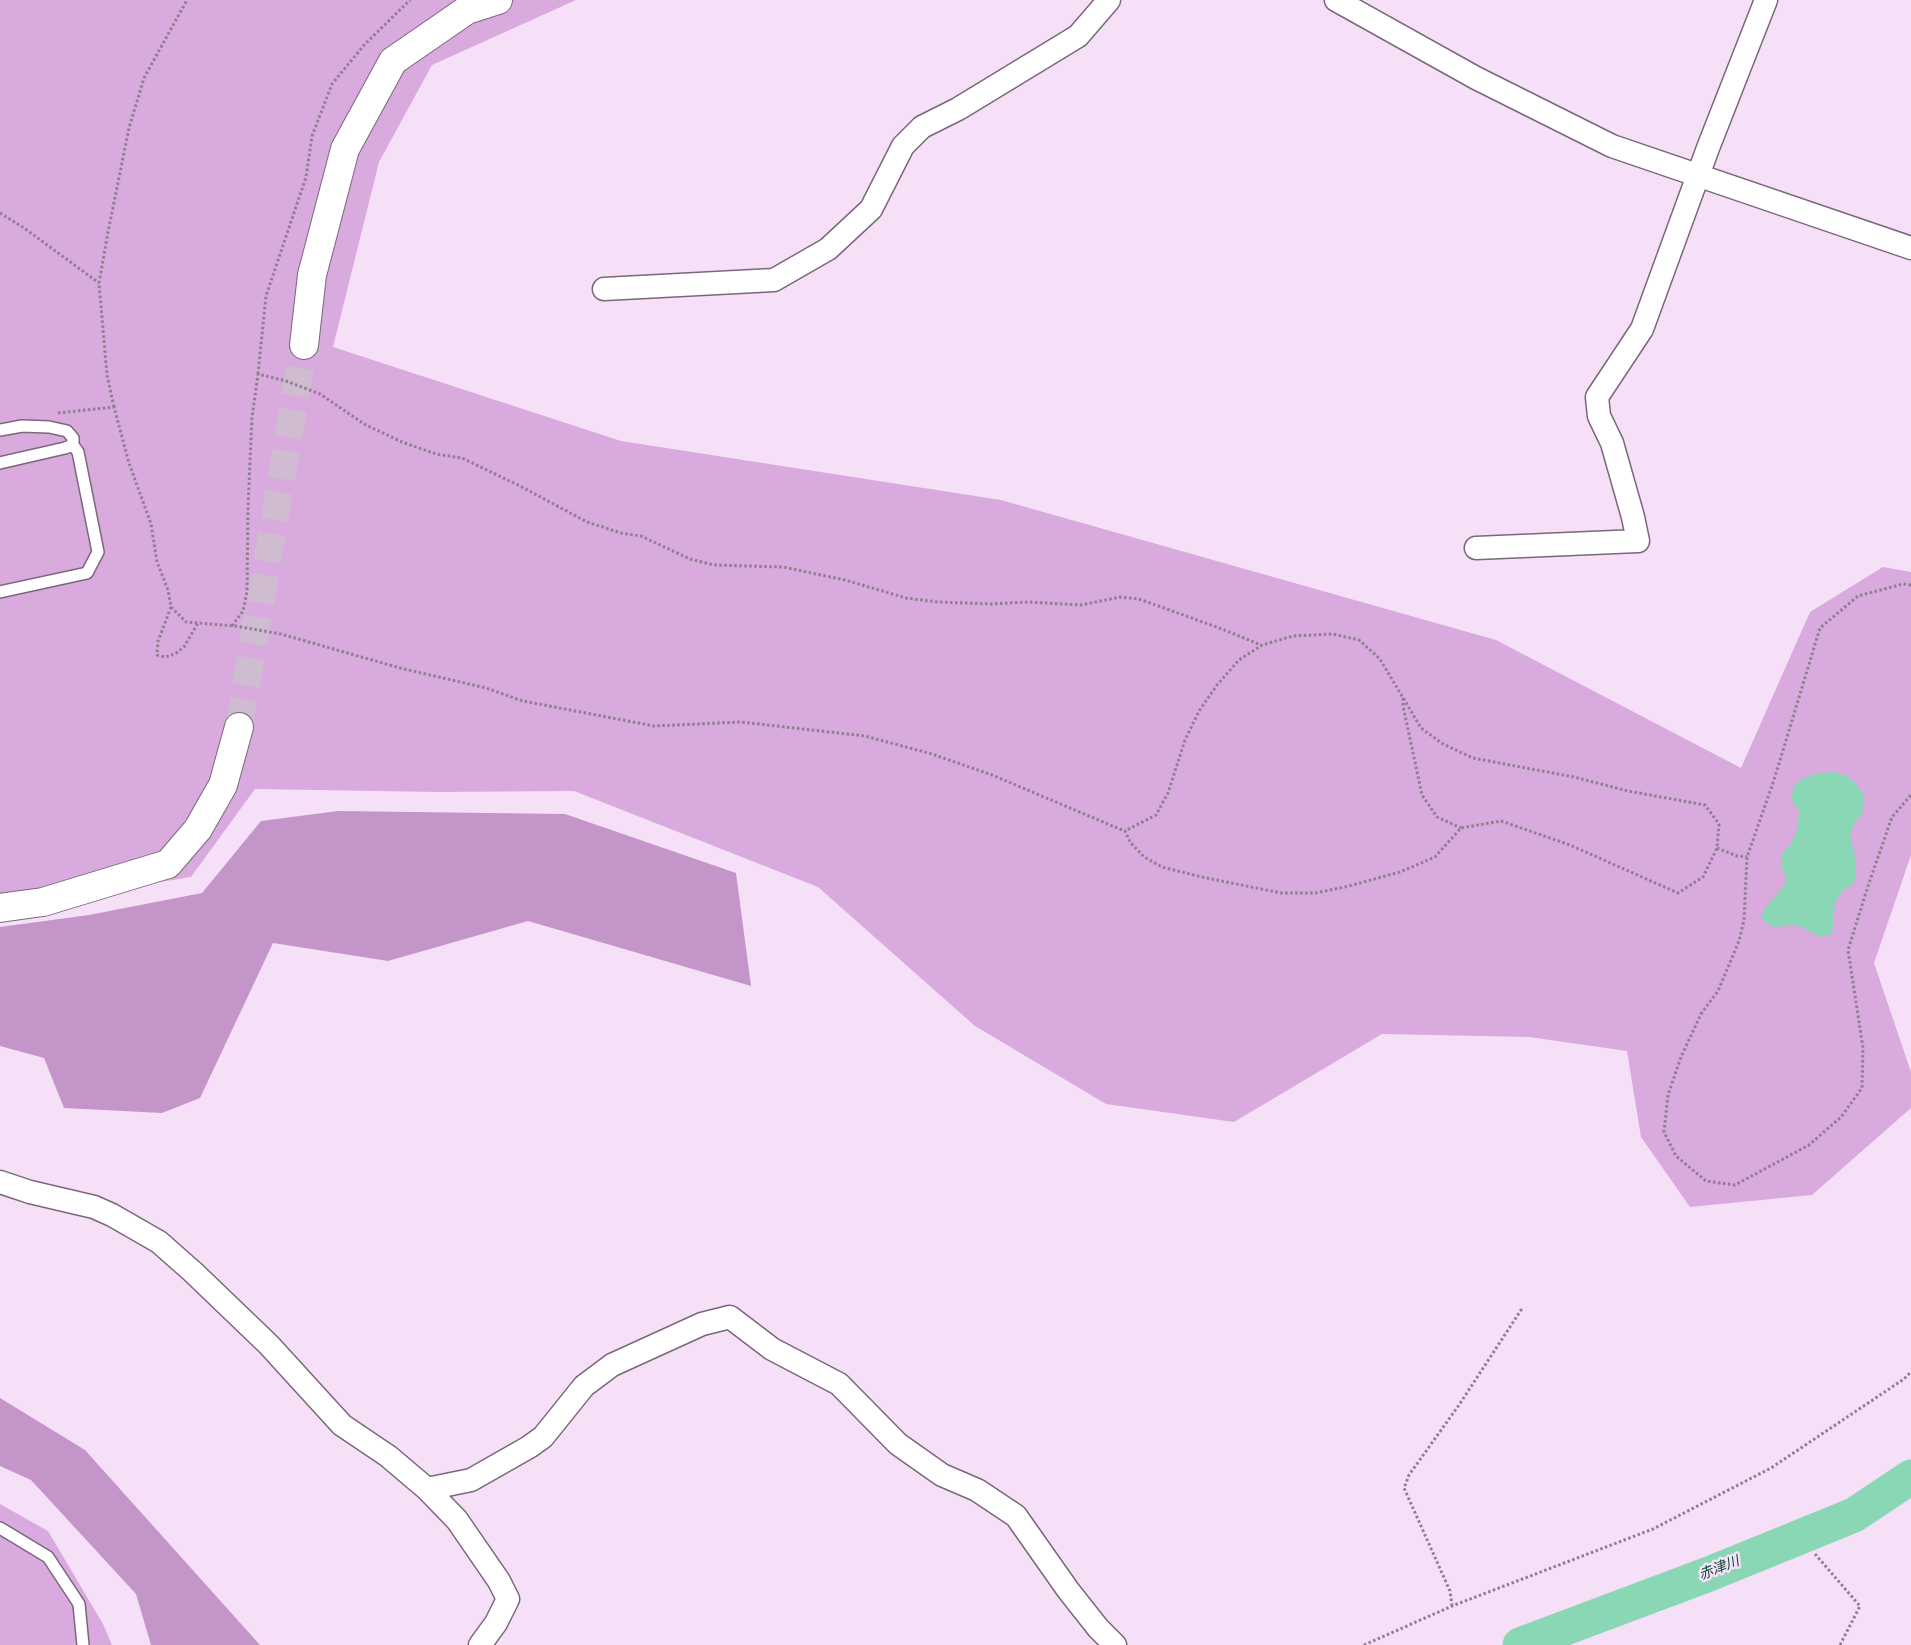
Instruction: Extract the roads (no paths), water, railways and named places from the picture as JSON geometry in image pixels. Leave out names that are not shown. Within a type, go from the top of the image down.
[{"type":"street","points":[[304,345],[312,275],[345,148],[393,61],[467,10],[498,0]]},
{"type":"street","points":[[604,288],[774,280],[828,249],[872,209],[903,146],[922,127],[958,109],[1078,36],[1109,0]]},
{"type":"street","points":[[1336,0],[1476,78],[1612,146],[1911,248]]},
{"type":"street","points":[[1476,548],[1638,542],[1633,517],[1612,444],[1599,416],[1597,397],[1642,329],[1737,70],[1766,0]]},
{"type":"street","points":[[0,908],[43,902],[168,864],[198,829],[223,785],[239,727]]},
{"type":"street","points":[[0,1182],[30,1192],[94,1207],[159,1242],[269,1345],[342,1425],[388,1456],[428,1489],[457,1520],[500,1581],[508,1599],[496,1623],[480,1645]]},
{"type":"street","points":[[428,1489],[471,1480],[543,1437],[584,1386],[612,1365],[702,1324],[730,1317],[772,1349],[839,1384],[898,1444],[942,1475],[977,1490],[1016,1516],[1068,1590],[1098,1628],[1115,1645]]},
{"type":"lane","points":[[0,430],[22,426],[49,427],[67,431],[73,438],[73,445],[78,452],[98,552],[87,572],[0,592]]},
{"type":"lane","points":[[0,462],[73,445]]},
{"type":"lane","points":[[0,1528],[48,1557],[78,1604],[83,1645]]},
{"type":"waterway","name":"赤津川","points":[[1520,1645],[1709,1574],[1854,1515],[1911,1477]]},
{"type":"tunnel","points":[[239,727],[304,345]]}]
